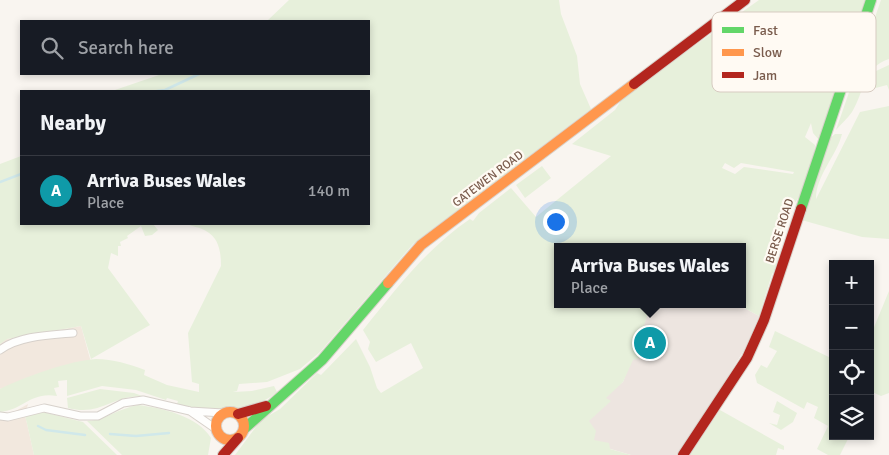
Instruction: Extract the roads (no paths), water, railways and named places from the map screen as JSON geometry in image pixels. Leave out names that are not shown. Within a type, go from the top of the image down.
[{"type":"main road","name":"GATEWEN ROAD","points":[[729,12],[745,0]]},
{"type":"main road","name":"BERSE ROAD","points":[[867,12],[871,0]]},
{"type":"main road","name":"GATEWEN ROAD","points":[[223,455],[242,432],[270,404],[322,360],[421,245],[712,25]]},
{"type":"main road","name":"BERSE ROAD","points":[[683,455],[747,358],[764,320],[840,92]]},
{"type":"main road","name":"GATEWEN ROAD","points":[[224,413],[238,414],[270,404]]},
{"type":"main road","points":[[218,455],[220,441],[217,432],[217,420],[224,413]]},
{"type":"main road","points":[[217,432],[228,440],[242,432],[243,421],[238,414]]},
{"type":"street","points":[[0,350],[8,343],[55,334],[73,333]]},
{"type":"street","points":[[0,416],[8,417],[44,408],[80,416],[98,416],[123,404],[143,400],[190,411],[224,413]]},
{"type":"street","points":[[190,411],[217,432]]},
{"type":"waterway","points":[[165,90],[197,75]]},
{"type":"waterway","points":[[0,182],[20,174]]},
{"type":"waterway","points":[[38,426],[46,430],[85,435]]},
{"type":"waterway","points":[[110,434],[136,436],[169,433]]},
{"type":"place","name":"Arriva Buses Wales","points":[[650,343]]}]
